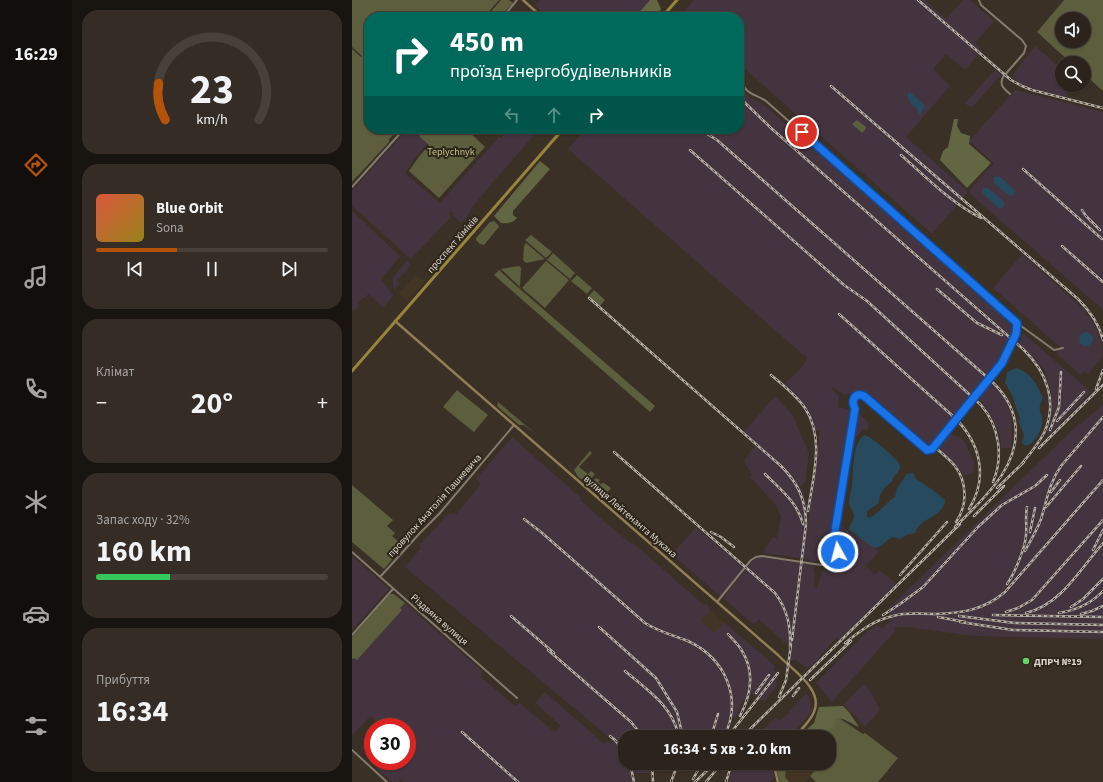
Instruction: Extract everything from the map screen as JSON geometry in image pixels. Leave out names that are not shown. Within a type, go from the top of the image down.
[{"type":"main road","points":[[523,0],[536,12]]},
{"type":"main road","points":[[667,12],[677,0]]},
{"type":"main road","name":"проспект Хіміків","points":[[352,371],[559,134]]},
{"type":"main road","name":"вулиця Лейтенанта Мукана","points":[[395,321],[805,680],[812,690],[816,701],[814,711],[801,730]]},
{"type":"main road","points":[[775,770],[778,782]]},
{"type":"street","points":[[506,12],[517,0]]},
{"type":"street","points":[[979,0],[981,5],[1022,40],[1026,46],[1024,53],[1001,81],[1002,87],[1010,94]]},
{"type":"street","points":[[744,88],[766,101],[1017,323],[1054,350],[1063,348]]},
{"type":"street","points":[[352,187],[400,134]]},
{"type":"street","points":[[717,602],[751,560],[756,557],[767,556],[821,565],[829,564],[838,552],[835,531],[855,409],[852,400],[856,395],[860,394],[864,396],[927,450],[932,449],[1002,363],[1016,334],[1017,323]]},
{"type":"street","name":"провулок Анатолія Пашкевича","points":[[380,577],[439,514],[514,425]]},
{"type":"street","name":"Різдвяна вулиця","points":[[352,552],[517,698]]},
{"type":"street","points":[[352,635],[393,589]]},
{"type":"street","points":[[352,750],[387,782]]},
{"type":"shaded area","points":[[540,0],[650,0],[639,12],[542,12],[535,6]]},
{"type":"shaded area","points":[[694,0],[925,0],[946,19],[963,0],[970,0],[994,21],[975,43],[982,50],[965,70],[946,54],[933,69],[950,86],[906,137],[968,192],[932,234],[744,68],[744,12],[684,12]]},
{"type":"shaded area","points":[[1035,46],[1055,63],[1055,92],[1069,92],[1066,97],[1023,86],[1011,77]]},
{"type":"shaded area","points":[[995,70],[1001,75],[973,106],[968,106],[965,103]]},
{"type":"shaded area","points":[[1015,90],[1103,112],[1103,310],[968,192],[994,163],[969,141]]},
{"type":"shaded area","points":[[744,92],[749,97],[763,104],[1015,324],[1015,331],[1003,357],[928,447],[862,391],[845,395],[830,386],[839,396],[838,407],[852,410],[838,494],[834,533],[837,549],[829,563],[825,564],[807,559],[765,553],[765,549],[773,537],[777,539],[781,516],[776,505],[750,477],[752,475],[744,461],[756,444],[743,433],[775,396],[792,414],[809,453],[805,482],[801,486],[798,483],[804,493],[807,507],[806,536],[820,430],[815,431],[812,420],[804,406],[783,385],[802,367],[807,358],[568,149],[582,134],[744,134]]},
{"type":"shaded area","points":[[403,134],[421,134],[419,136],[428,143],[405,173],[440,203],[499,137],[501,138],[505,134],[535,134],[471,208],[470,213],[461,223],[450,211],[450,218],[411,259],[352,206],[352,191]]},
{"type":"shaded area","points":[[352,211],[400,256],[381,279],[393,295],[383,308],[369,294],[358,302],[358,307],[352,313]]},
{"type":"shaded area","points":[[1022,254],[1087,312],[1086,314],[1098,332],[1102,346],[1102,357],[1088,374],[1084,371],[1080,375],[1057,354],[1060,347],[993,288]]},
{"type":"shaded area","points":[[407,260],[411,263],[407,270],[397,280],[399,284],[395,290],[393,286],[393,278]]},
{"type":"shaded area","points":[[415,275],[425,281],[407,302],[399,293]]},
{"type":"shaded area","points":[[1023,333],[1091,392],[1049,435],[1046,433],[1051,414],[1051,393],[1045,371],[1035,358],[1019,344]]},
{"type":"shaded area","points":[[992,383],[997,387],[1005,399],[1010,411],[1012,426],[1011,448],[1001,448],[1000,436],[996,426],[979,398]]},
{"type":"shaded area","points":[[1103,405],[1103,639],[974,636],[907,627],[894,627],[895,631],[832,702],[816,683],[865,633],[878,625],[882,629],[886,624],[892,622],[888,609],[1071,431]]},
{"type":"shaded area","points":[[856,411],[869,423],[867,430],[863,429],[854,439],[852,437]]},
{"type":"shaded area","points":[[949,432],[960,437],[965,442],[975,463],[973,464],[974,472],[964,476],[956,465],[939,448],[938,445]]},
{"type":"shaded area","points":[[512,437],[581,498],[580,500],[613,529],[633,543],[704,605],[706,603],[711,610],[701,621],[714,633],[724,622],[775,666],[773,669],[778,674],[776,687],[764,702],[751,693],[748,702],[743,700],[736,718],[730,716],[726,730],[618,730],[618,770],[652,770],[652,773],[632,773],[633,782],[403,782],[401,779],[398,782],[392,782],[378,770],[416,770],[416,718],[372,718],[370,716],[368,718],[364,718],[364,723],[352,736],[352,659],[354,657],[357,659],[401,610],[400,608],[405,603],[483,672],[481,677],[515,706],[519,703],[555,732],[561,726],[535,703],[545,692],[604,744],[607,741],[613,744],[610,738],[405,567],[421,548],[419,546],[449,513],[456,514],[481,484],[476,479]]},
{"type":"shaded area","points":[[840,525],[879,551],[866,566],[874,575],[879,570],[897,584],[839,640],[837,637],[812,666],[806,668],[795,659],[792,661],[790,659],[793,645],[784,642],[759,619],[753,624],[723,598],[754,559],[762,557],[813,565],[815,576],[814,587],[817,588],[823,570],[827,571],[831,569],[845,547],[842,545],[844,543],[839,538],[838,533]]},
{"type":"shaded area","points":[[696,527],[745,569],[721,597],[672,554]]},
{"type":"shaded area","points":[[352,556],[388,588],[388,590],[352,630]]},
{"type":"shaded area","points":[[711,610],[724,622],[714,634],[701,621]]},
{"type":"shaded area","points":[[863,684],[869,689],[880,710],[865,727],[844,705]]},
{"type":"shaded area","points":[[806,694],[809,696],[812,711],[795,730],[763,730],[775,717],[780,721]]},
{"type":"shaded area","points":[[733,770],[773,770],[774,778],[770,782],[729,782]]},
{"type":"shaded area","points":[[784,770],[815,770],[805,782],[781,782]]},
{"type":"green space","points":[[352,0],[499,0],[488,12],[364,12],[364,134],[394,134],[389,139],[389,142],[352,182],[352,49],[361,57],[362,56],[352,47]]},
{"type":"green space","points":[[501,0],[509,0],[513,3],[505,12],[490,12]]},
{"type":"green space","points":[[650,0],[657,0],[661,9],[659,12],[639,12]]},
{"type":"green space","points":[[1064,0],[1103,0],[1103,91],[1091,80],[1091,56],[1063,56],[1037,32]]},
{"type":"green space","points":[[954,119],[958,119],[957,126],[961,133],[970,136],[969,144],[991,163],[967,188],[940,160],[943,151],[948,147]]},
{"type":"green space","points":[[857,120],[866,127],[862,133],[852,124]]},
{"type":"green space","name":"Teplychnyk","points":[[421,134],[471,134],[485,147],[439,198],[409,171],[429,145],[419,136]]},
{"type":"green space","points":[[540,161],[550,169],[513,211],[513,215],[517,218],[510,223],[501,223],[494,216]]},
{"type":"green space","points":[[494,221],[499,226],[498,228],[484,245],[480,244],[476,238],[490,222]]},
{"type":"green space","points":[[531,235],[552,252],[546,258],[525,240]]},
{"type":"green space","points":[[526,243],[545,259],[526,263],[523,260],[524,246]]},
{"type":"green space","points":[[553,253],[575,273],[570,279],[547,260]]},
{"type":"green space","points":[[546,261],[569,280],[545,308],[522,288]]},
{"type":"green space","points":[[519,266],[521,268],[520,287],[501,269]]},
{"type":"green space","points":[[499,270],[655,406],[650,412],[494,275]]},
{"type":"green space","points":[[577,275],[592,288],[587,294],[571,281]]},
{"type":"green space","points":[[594,290],[605,300],[599,307],[588,297]]},
{"type":"green space","points":[[457,390],[488,415],[474,432],[443,407]]},
{"type":"green space","points":[[498,402],[536,434],[524,425],[519,425],[497,406]]},
{"type":"green space","points":[[590,451],[592,453],[579,467],[588,474],[591,471],[595,474],[589,481],[586,482],[578,477],[574,470]]},
{"type":"green space","points":[[596,478],[600,480],[598,482],[600,484],[604,483],[611,488],[607,493],[613,496],[606,501],[591,488],[591,483]]},
{"type":"green space","points":[[352,485],[393,520],[387,526],[395,533],[392,536],[404,546],[384,569],[352,542]]},
{"type":"green space","points":[[390,594],[394,594],[405,603],[400,608],[402,610],[357,660],[354,658],[352,659],[352,637]]},
{"type":"green space","points":[[843,706],[859,727],[845,720],[836,718],[834,726],[829,730],[806,730],[814,723],[819,707]]},
{"type":"green space","points":[[833,714],[863,734],[865,733],[898,758],[878,782],[816,782],[810,776],[815,770],[836,770],[836,730],[824,730]]},
{"type":"green space","points":[[777,770],[786,770],[785,777],[789,782],[780,782]]},
{"type":"water","points":[[910,92],[925,106],[920,115],[918,110],[911,104],[907,96]]},
{"type":"water","points":[[999,176],[1015,190],[1014,195],[1010,196],[994,183],[994,177]]},
{"type":"water","points":[[983,188],[988,188],[1004,202],[1003,208],[999,208],[982,193]]},
{"type":"water","points":[[1083,332],[1089,332],[1093,336],[1093,342],[1089,346],[1083,346],[1079,342],[1079,336]]},
{"type":"water","points":[[1016,368],[1030,376],[1043,398],[1040,407],[1042,416],[1041,429],[1032,443],[1026,446],[1022,443],[1024,435],[1012,395],[1005,383],[1007,372]]},
{"type":"water","points":[[865,435],[891,454],[900,466],[892,482],[881,494],[879,503],[867,511],[867,517],[869,518],[873,516],[895,497],[897,488],[907,474],[914,474],[915,478],[945,500],[941,509],[921,524],[915,533],[906,535],[901,539],[892,537],[879,547],[874,548],[849,530],[854,516],[849,502],[852,487],[855,451],[861,438]]},
{"type":"railway","points":[[918,0],[1011,80],[1032,90],[1103,108]]},
{"type":"railway","points":[[831,86],[1078,299],[1094,318],[1103,340]]},
{"type":"railway","points":[[744,102],[772,129],[1023,349],[1038,367],[1048,388],[1050,410],[1044,433],[1020,466]]},
{"type":"railway","points":[[707,134],[717,140],[988,378],[998,387],[1006,398],[1014,415],[1015,422],[1016,438],[1013,453],[998,480],[988,493],[955,527]]},
{"type":"railway","points":[[690,150],[844,285],[867,301],[981,405],[992,422],[998,442],[998,462],[993,482]]},
{"type":"railway","points":[[901,155],[929,181],[959,205],[981,218]]},
{"type":"railway","points":[[1023,169],[1102,239]]},
{"type":"railway","points":[[1082,210],[1100,230]]},
{"type":"railway","points":[[1062,246],[1103,282]]},
{"type":"railway","points":[[937,289],[977,323],[1002,335]]},
{"type":"railway","points":[[589,298],[781,466],[796,485],[803,500],[806,524],[792,640]]},
{"type":"railway","points":[[839,314],[955,418],[971,438],[976,449],[980,473],[979,485],[969,509]]},
{"type":"railway","points":[[1096,389],[1103,370]]},
{"type":"railway","points":[[1050,430],[1059,407],[1061,372]]},
{"type":"railway","points":[[771,375],[789,390],[805,408],[815,432],[815,471],[808,511]]},
{"type":"railway","points":[[1039,448],[1103,385]]},
{"type":"railway","points":[[1057,421],[1084,392]]},
{"type":"railway","points":[[1025,551],[1041,519],[1051,485],[1057,472],[1103,417]]},
{"type":"railway","points":[[937,449],[955,466],[964,486],[963,508],[956,522]]},
{"type":"railway","points":[[614,452],[775,593],[783,606],[788,620],[790,649]]},
{"type":"railway","points":[[997,488],[1024,462]]},
{"type":"railway","points":[[1046,507],[1081,466]]},
{"type":"railway","points":[[765,474],[793,503],[801,516],[803,524]]},
{"type":"railway","points":[[883,615],[923,587],[978,527],[1002,505],[1035,486],[1047,475]]},
{"type":"railway","points":[[1051,492],[1060,480]]},
{"type":"railway","points":[[845,643],[868,626],[886,618],[904,614],[955,613],[981,607],[997,598],[1005,592],[1103,480]]},
{"type":"railway","points":[[974,516],[1004,486]]},
{"type":"railway","points":[[1007,584],[1024,547],[1027,507]]},
{"type":"railway","points":[[1030,532],[1035,508]]},
{"type":"railway","points":[[524,519],[541,532],[645,623],[661,631],[688,641],[712,658],[721,669],[731,695],[732,708],[726,730]]},
{"type":"railway","points":[[1006,612],[1018,608],[1032,600],[1103,520]]},
{"type":"railway","points":[[900,575],[947,522]]},
{"type":"railway","points":[[749,730],[960,524]]},
{"type":"railway","points":[[1093,550],[1103,530]]},
{"type":"railway","points":[[711,532],[721,537],[734,547]]},
{"type":"railway","points":[[1026,613],[1038,609],[1060,594],[1103,543]]},
{"type":"railway","points":[[1071,607],[1083,599],[1103,579]]},
{"type":"railway","points":[[1059,613],[1083,606],[1094,600],[1103,591]]},
{"type":"railway","points":[[1081,614],[1103,606]]},
{"type":"railway","points":[[993,615],[1103,617]]},
{"type":"railway","points":[[511,616],[554,653]]},
{"type":"railway","points":[[959,616],[1015,623],[1103,625]]},
{"type":"railway","points":[[938,617],[965,622]]},
{"type":"railway","points":[[960,622],[1013,630],[1103,632]]},
{"type":"railway","points":[[599,627],[656,678],[677,712],[681,730]]},
{"type":"railway","points":[[728,634],[742,651],[749,667],[749,692],[740,716]]},
{"type":"railway","points":[[810,680],[851,641]]},
{"type":"railway","points":[[779,697],[786,680],[791,645]]},
{"type":"railway","points":[[548,650],[631,722],[637,730]]},
{"type":"railway","points":[[625,671],[657,698],[670,714],[677,730]]},
{"type":"railway","points":[[733,730],[778,673]]},
{"type":"railway","points":[[756,693],[769,675]]},
{"type":"railway","points":[[793,696],[799,688]]},
{"type":"railway","points":[[713,730],[718,714]]},
{"type":"railway","points":[[462,732],[518,782]]},
{"type":"railway","points":[[610,736],[618,744]]},
{"type":"railway","points":[[631,770],[634,782]]},
{"type":"railway","points":[[652,770],[653,782]]},
{"type":"railway","points":[[671,782],[675,770]]},
{"type":"railway","points":[[693,779],[698,770]]},
{"type":"railway","points":[[695,782],[708,770]]},
{"type":"railway","points":[[706,782],[716,770]]},
{"type":"railway","points":[[726,782],[730,770]]},
{"type":"place","name":"ДПРЧ №19","points":[[1026,661]]},
{"type":"route","points":[[802,132],[1017,323],[1016,334],[1002,363],[932,449],[927,450],[864,396],[860,394],[853,398],[852,400],[855,409],[835,531],[838,552]]}]
